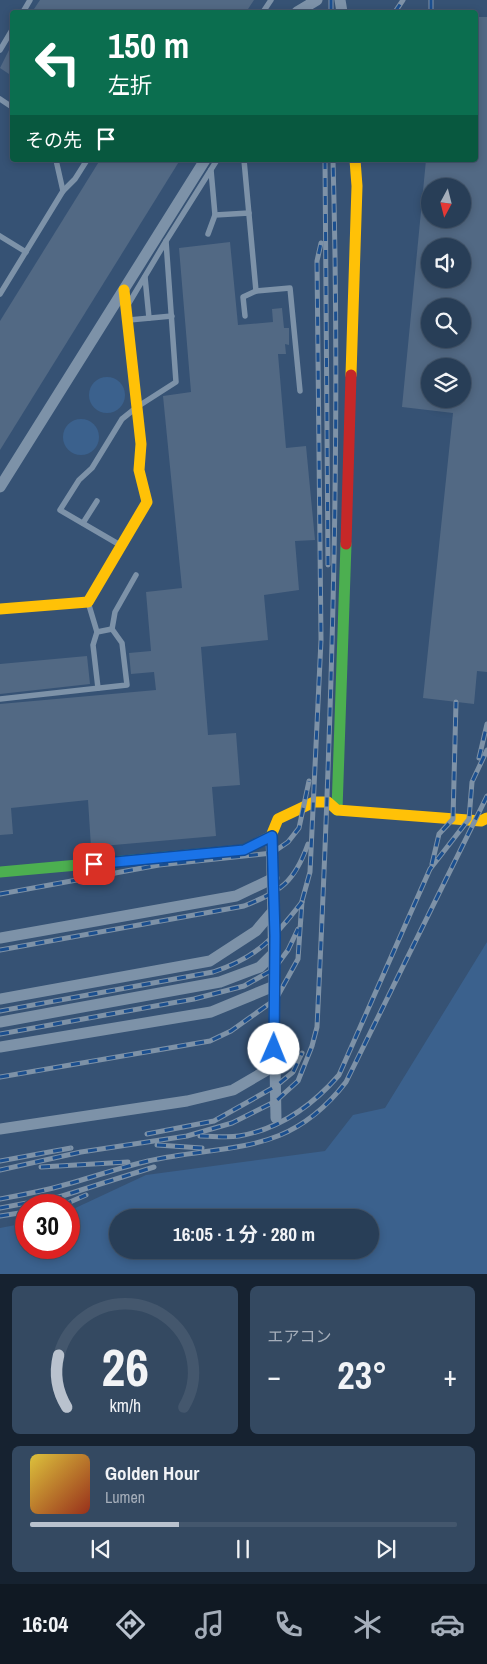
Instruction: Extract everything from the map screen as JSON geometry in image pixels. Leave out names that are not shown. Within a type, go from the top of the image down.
[{"type":"street","points":[[300,10],[317,0]]},
{"type":"street","points":[[337,810],[357,186],[355,162]]},
{"type":"street","points":[[0,487],[124,290],[208,165]]},
{"type":"street","points":[[0,609],[88,602],[147,502],[139,470],[141,444],[124,290]]},
{"type":"street","points":[[276,1118],[272,836],[278,819],[304,805],[328,802],[337,810],[481,821],[487,818]]},
{"type":"street","points":[[0,872],[244,850],[272,836]]},
{"type":"street","points":[[0,938],[236,896],[274,878]]},
{"type":"street","points":[[0,999],[210,961],[256,931],[273,911]]},
{"type":"street","points":[[0,1022],[220,982],[260,967],[275,952]]},
{"type":"street","points":[[0,1047],[211,1012],[274,986]]},
{"type":"street","points":[[0,1129],[196,1099],[233,1090],[274,1066]]},
{"type":"lane","points":[[0,50],[10,33]]},
{"type":"lane","points":[[56,162],[63,191]]},
{"type":"lane","points":[[0,294],[63,191],[75,179],[86,162]]},
{"type":"lane","points":[[244,162],[256,291]]},
{"type":"lane","points":[[208,165],[215,215],[208,234]]},
{"type":"lane","points":[[126,308],[166,242],[208,165]]},
{"type":"lane","points":[[215,215],[249,212]]},
{"type":"lane","points":[[0,236],[26,252]]},
{"type":"lane","points":[[122,546],[60,510],[79,480],[92,468],[122,419],[176,382],[166,242]]},
{"type":"lane","points":[[145,277],[149,318]]},
{"type":"lane","points":[[245,316],[243,297],[256,291],[290,288],[300,392]]},
{"type":"lane","points":[[127,320],[172,316]]},
{"type":"lane","points":[[83,523],[97,501]]},
{"type":"lane","points":[[0,699],[127,685],[122,643],[112,629],[115,612],[136,575]]},
{"type":"lane","points":[[88,602],[97,632],[93,645],[98,688]]},
{"type":"lane","points":[[97,632],[112,629]]},
{"type":"water","points":[[107,377],[119,383],[125,395],[119,407],[107,413],[95,407],[89,395],[95,383]]},
{"type":"water","points":[[81,419],[88,420],[94,424],[98,430],[98,444],[94,450],[88,454],[81,455],[74,454],[68,450],[64,444],[63,437],[64,430],[68,424],[74,420]]},
{"type":"water","points":[[487,942],[487,1274],[0,1274],[0,1228],[15,1225],[15,1259],[80,1259],[80,1206],[146,1175],[325,1151],[353,1115],[385,1108]]},
{"type":"building","points":[[40,0],[254,0],[247,10],[33,10]]},
{"type":"building","points":[[478,17],[487,17],[487,672],[477,671],[474,704],[423,698],[453,413],[402,407],[421,211],[421,228],[471,228],[471,178],[424,178],[426,162],[478,162]]},
{"type":"building","points":[[10,48],[10,75],[0,68]]},
{"type":"building","points":[[99,162],[179,162],[0,450],[0,321]]},
{"type":"building","points":[[230,242],[238,325],[273,322],[272,309],[282,308],[284,328],[289,328],[289,345],[285,344],[286,354],[278,354],[286,448],[306,446],[315,540],[295,541],[299,590],[264,595],[268,640],[201,647],[208,735],[236,733],[240,785],[212,787],[216,836],[91,847],[88,800],[11,808],[13,834],[0,835],[0,704],[156,690],[154,672],[131,674],[129,653],[151,651],[146,592],[182,588],[163,396],[191,392],[179,248]]},
{"type":"building","points":[[87,656],[90,684],[0,694],[0,664]]},
{"type":"railway","points":[[331,0],[331,10]]},
{"type":"railway","points":[[396,10],[403,0]]},
{"type":"railway","points":[[431,0],[431,10]]},
{"type":"railway","points":[[325,162],[328,565]]},
{"type":"railway","points":[[0,1170],[81,1152],[187,1136],[232,1123],[276,1101],[298,1081],[312,1046],[317,1027],[327,810],[333,594],[336,377],[333,162]]},
{"type":"railway","points":[[0,1077],[210,1041],[231,1031],[276,999],[298,959],[302,901],[310,872],[321,640],[317,261],[321,243]]},
{"type":"railway","points":[[432,864],[439,834],[453,819],[456,702]]},
{"type":"railway","points":[[479,758],[487,724]]},
{"type":"railway","points":[[200,1136],[239,1136],[254,1133],[282,1122],[318,1097],[339,1075],[430,869],[469,819],[472,782],[487,750]]},
{"type":"railway","points":[[0,894],[159,865],[272,853],[288,842],[299,828],[309,781]]},
{"type":"railway","points":[[0,1199],[49,1189],[148,1161],[256,1143],[280,1135],[302,1123],[324,1106],[346,1082],[487,796]]},
{"type":"railway","points":[[0,950],[244,906],[268,895],[285,884],[297,868],[308,844]]},
{"type":"railway","points":[[0,1011],[213,972],[254,953],[283,926],[302,902]]},
{"type":"railway","points":[[0,1034],[194,999],[244,986],[274,969],[288,950],[298,929]]},
{"type":"railway","points":[[147,1134],[214,1121],[276,1086],[293,1072],[302,1053]]},
{"type":"railway","points":[[157,1145],[202,1148]]},
{"type":"railway","points":[[0,1161],[71,1148]]},
{"type":"railway","points":[[41,1167],[128,1162]]},
{"type":"railway","points":[[0,1208],[59,1197],[154,1167]]},
{"type":"railway","points":[[80,1198],[86,1195]]},
{"type":"railway","points":[[0,1216],[15,1214]]},
{"type":"traffic: fast","points":[[337,810],[346,544]]},
{"type":"traffic: fast","points":[[0,872],[244,850],[256,844]]},
{"type":"traffic: slow","points":[[351,375],[357,186],[355,162]]},
{"type":"traffic: slow","points":[[0,609],[88,602],[147,502],[139,470],[141,444],[124,290]]},
{"type":"traffic: slow","points":[[256,844],[271,836],[278,819],[314,802],[328,802],[337,810],[481,821],[487,818]]},
{"type":"traffic: jam","points":[[346,544],[351,375]]},
{"type":"route","points":[[94,864],[244,850],[272,836],[275,936],[274,986],[276,999],[274,1049]]}]
